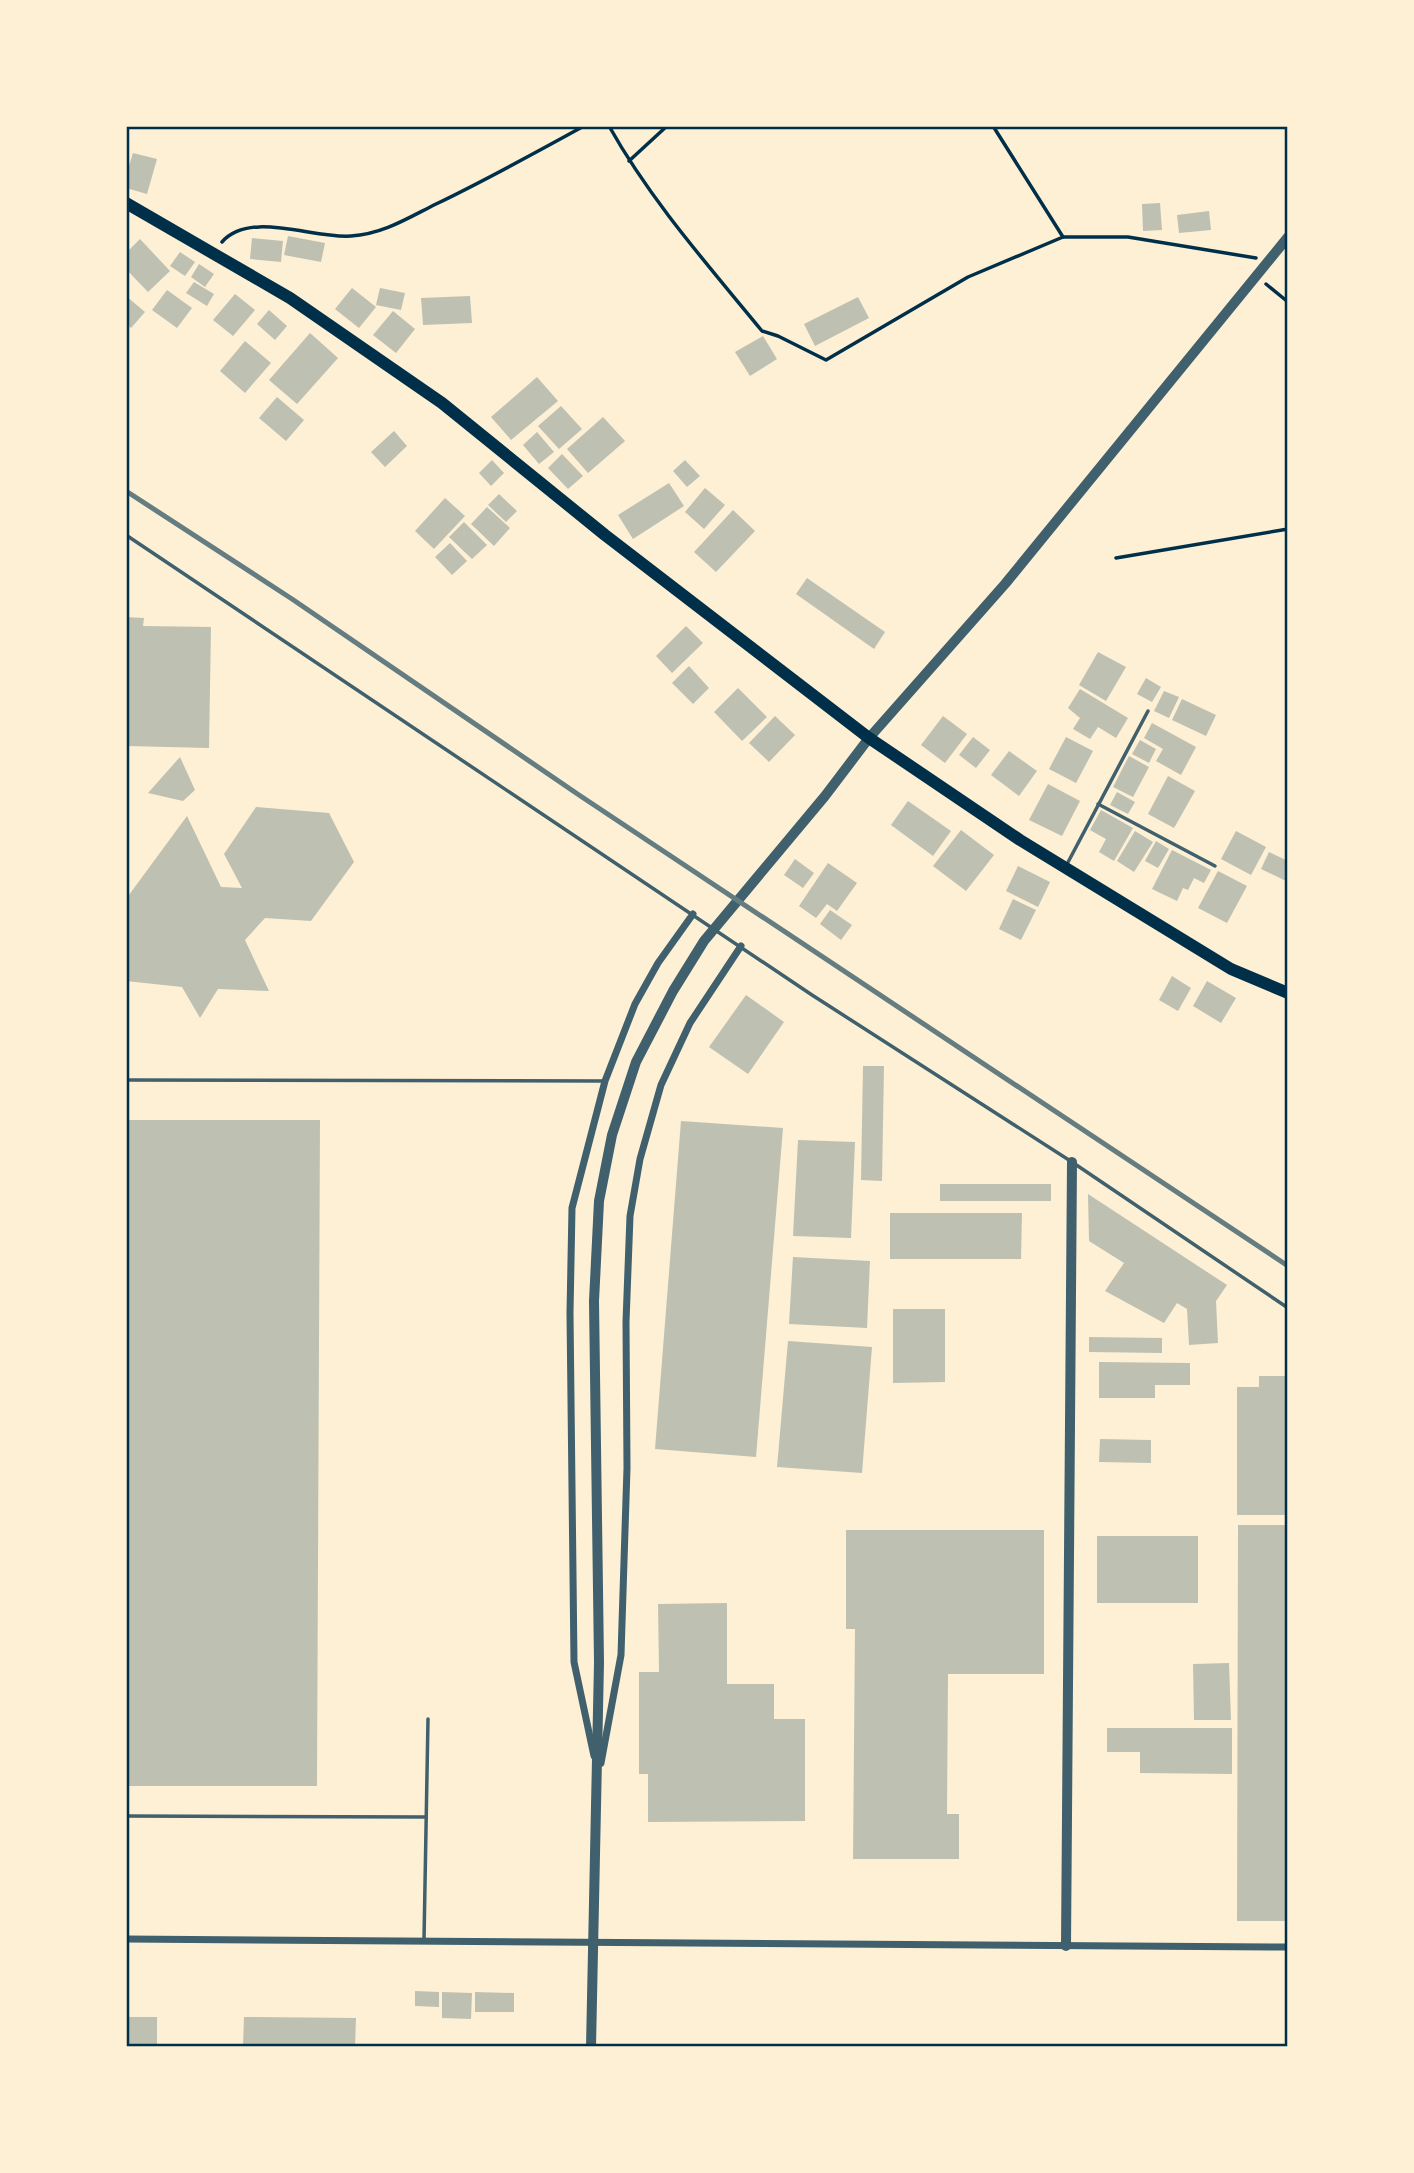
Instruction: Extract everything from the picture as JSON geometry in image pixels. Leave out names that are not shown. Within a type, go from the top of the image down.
[{"type":"main road","points":[[126,203],[290,298],[442,403],[605,535],[869,738],[1020,840],[1231,969],[1288,993]]},
{"type":"street","points":[[591,2047],[599,1662],[594,1301],[599,1201],[612,1135],[636,1062],[673,990],[704,941],[825,796],[869,738],[1005,583],[1288,237]]},
{"type":"street","points":[[598,1774],[573,1662],[570,1313],[572,1208],[605,1081],[635,1004],[658,963],[693,914]]},
{"type":"street","points":[[598,1774],[621,1655],[627,1468],[626,1322],[630,1216],[640,1159],[661,1085],[690,1023],[741,946]]},
{"type":"street","points":[[1066,1946],[1072,1162]]},
{"type":"street","points":[[126,1939],[1288,1947]]},
{"type":"lane","points":[[126,535],[823,1002],[1072,1162],[1288,1308]]},
{"type":"lane","points":[[1065,867],[1147,711]]},
{"type":"lane","points":[[1098,804],[1215,866]]},
{"type":"lane","points":[[126,1080],[605,1081]]},
{"type":"lane","points":[[424,1942],[428,1719]]},
{"type":"lane","points":[[126,1816],[426,1816]]},
{"type":"path","points":[[213,253],[231,232],[251,226],[348,237],[380,232],[474,186],[583,126]]},
{"type":"path","points":[[609,126],[629,161],[677,227],[762,331],[778,335],[826,360],[968,277],[1063,237],[1128,237],[1269,260]]},
{"type":"path","points":[[629,161],[667,126]]},
{"type":"path","points":[[993,126],[1063,237]]},
{"type":"path","points":[[1256,276],[1288,302]]},
{"type":"path","points":[[1116,558],[1288,529]]},
{"type":"building","points":[[133,153],[157,159],[147,194],[126,188],[126,176]]},
{"type":"building","points":[[1160,203],[1162,230],[1143,231],[1142,204]]},
{"type":"building","points":[[1209,211],[1211,230],[1179,233],[1177,215]]},
{"type":"building","points":[[288,236],[325,243],[321,262],[284,255]]},
{"type":"building","points":[[252,238],[283,241],[281,262],[250,259]]},
{"type":"building","points":[[140,239],[170,271],[148,292],[126,269],[126,253]]},
{"type":"building","points":[[180,252],[195,262],[185,276],[170,266]]},
{"type":"building","points":[[199,264],[214,274],[205,287],[191,277]]},
{"type":"building","points":[[194,282],[214,294],[207,306],[186,293]]},
{"type":"building","points":[[352,288],[376,307],[359,328],[335,309]]},
{"type":"building","points":[[380,288],[405,293],[401,310],[376,305]]},
{"type":"building","points":[[167,290],[192,308],[177,328],[152,310]]},
{"type":"building","points":[[235,294],[255,310],[233,336],[213,320]]},
{"type":"building","points":[[126,296],[145,312],[131,328],[126,324]]},
{"type":"building","points":[[470,296],[472,323],[423,325],[421,298]]},
{"type":"building","points":[[858,297],[869,318],[815,346],[804,324]]},
{"type":"building","points":[[269,310],[287,326],[275,340],[257,324]]},
{"type":"building","points":[[393,311],[415,329],[396,353],[373,335]]},
{"type":"building","points":[[310,333],[338,358],[297,404],[269,380]]},
{"type":"building","points":[[763,336],[777,359],[750,376],[735,352]]},
{"type":"building","points":[[245,341],[271,363],[245,393],[220,371]]},
{"type":"building","points":[[537,377],[558,401],[511,440],[491,417]]},
{"type":"building","points":[[277,397],[304,420],[286,441],[259,418]]},
{"type":"building","points":[[561,406],[582,429],[559,449],[538,426]]},
{"type":"building","points":[[603,417],[625,441],[588,473],[567,449]]},
{"type":"building","points":[[394,431],[407,446],[385,467],[371,452]]},
{"type":"building","points":[[537,432],[554,452],[539,464],[523,445]]},
{"type":"building","points":[[562,454],[583,476],[568,489],[548,468]]},
{"type":"building","points":[[492,460],[504,473],[491,486],[479,473]]},
{"type":"building","points":[[685,460],[700,476],[687,487],[673,471]]},
{"type":"building","points":[[669,483],[684,506],[633,539],[618,515]]},
{"type":"building","points":[[705,488],[725,505],[704,529],[685,512]]},
{"type":"building","points":[[499,494],[517,511],[506,522],[488,505]]},
{"type":"building","points":[[445,498],[465,516],[434,549],[415,531]]},
{"type":"building","points":[[487,507],[510,528],[494,546],[471,524]]},
{"type":"building","points":[[733,510],[755,531],[716,572],[694,552]]},
{"type":"building","points":[[464,522],[487,545],[472,559],[449,537]]},
{"type":"building","points":[[450,543],[467,561],[452,575],[435,557]]},
{"type":"building","points":[[807,578],[885,632],[874,649],[796,594]]},
{"type":"building","points":[[126,617],[144,618],[143,626],[211,627],[209,748],[126,746]]},
{"type":"building","points":[[686,626],[703,643],[672,673],[656,656]]},
{"type":"building","points":[[1098,652],[1126,667],[1106,701],[1079,685]]},
{"type":"building","points":[[689,666],[709,688],[693,704],[672,683]]},
{"type":"building","points":[[1146,678],[1161,687],[1152,702],[1137,694]]},
{"type":"building","points":[[738,688],[767,717],[742,741],[714,712]]},
{"type":"building","points":[[1080,689],[1128,718],[1116,738],[1098,727],[1090,739],[1073,729],[1080,718],[1068,708]]},
{"type":"building","points":[[1164,691],[1179,697],[1169,718],[1154,711]]},
{"type":"building","points":[[1182,699],[1216,715],[1206,736],[1172,720]]},
{"type":"building","points":[[775,716],[795,735],[769,762],[749,743]]},
{"type":"building","points":[[943,716],[967,734],[945,763],[921,745]]},
{"type":"building","points":[[1152,723],[1196,747],[1181,775],[1156,761],[1163,749],[1144,738]]},
{"type":"building","points":[[973,737],[990,750],[976,768],[959,755]]},
{"type":"building","points":[[1066,737],[1093,751],[1076,783],[1049,769]]},
{"type":"building","points":[[1140,740],[1156,749],[1149,763],[1132,754]]},
{"type":"building","points":[[1009,751],[1037,771],[1019,796],[991,775]]},
{"type":"building","points":[[1129,756],[1149,767],[1133,797],[1113,787]]},
{"type":"building","points":[[180,757],[195,790],[183,801],[148,793]]},
{"type":"building","points":[[1168,776],[1195,791],[1174,828],[1148,814]]},
{"type":"building","points":[[1048,784],[1080,801],[1062,836],[1029,820]]},
{"type":"building","points":[[1117,792],[1135,802],[1128,814],[1110,805]]},
{"type":"building","points":[[908,801],[951,831],[933,856],[891,825]]},
{"type":"building","points":[[256,807],[329,813],[354,862],[311,921],[265,918],[245,940],[269,991],[218,989],[200,1018],[182,987],[126,981],[126,899],[187,816],[221,887],[242,888],[224,854]]},
{"type":"building","points":[[1101,810],[1133,828],[1114,861],[1099,852],[1106,839],[1090,830]]},
{"type":"building","points":[[961,830],[994,855],[966,891],[933,866]]},
{"type":"building","points":[[1135,831],[1153,842],[1134,872],[1117,861]]},
{"type":"building","points":[[1236,831],[1266,847],[1251,875],[1221,859]]},
{"type":"building","points":[[1156,841],[1169,849],[1158,868],[1145,861]]},
{"type":"building","points":[[1172,850],[1211,870],[1204,883],[1194,878],[1188,890],[1183,888],[1177,901],[1152,889]]},
{"type":"building","points":[[1269,852],[1288,861],[1288,882],[1261,869]]},
{"type":"building","points":[[795,859],[814,873],[803,888],[784,875]]},
{"type":"building","points":[[828,863],[857,883],[837,911],[827,904],[816,918],[799,906]]},
{"type":"building","points":[[1018,866],[1050,882],[1038,907],[1006,891]]},
{"type":"building","points":[[1218,871],[1247,886],[1227,923],[1198,908]]},
{"type":"building","points":[[1013,899],[1036,910],[1021,940],[999,929]]},
{"type":"building","points":[[830,910],[852,925],[841,940],[820,924]]},
{"type":"building","points":[[1172,976],[1191,988],[1178,1011],[1159,1000]]},
{"type":"building","points":[[1207,981],[1236,998],[1221,1023],[1193,1006]]},
{"type":"building","points":[[746,995],[784,1022],[748,1074],[709,1047]]},
{"type":"building","points":[[863,1066],[884,1066],[882,1181],[861,1180]]},
{"type":"building","points":[[126,1120],[320,1120],[317,1786],[126,1786]]},
{"type":"building","points":[[681,1121],[783,1128],[756,1457],[655,1449]]},
{"type":"building","points":[[798,1140],[855,1142],[851,1238],[793,1236]]},
{"type":"building","points":[[940,1184],[1051,1184],[1051,1201],[940,1201]]},
{"type":"building","points":[[1088,1194],[1227,1285],[1216,1301],[1218,1343],[1189,1345],[1187,1309],[1177,1303],[1164,1323],[1105,1291],[1124,1263],[1089,1241]]},
{"type":"building","points":[[890,1213],[1022,1213],[1021,1259],[890,1259]]},
{"type":"building","points":[[793,1257],[870,1261],[867,1328],[789,1324]]},
{"type":"building","points":[[893,1309],[945,1309],[945,1382],[893,1383]]},
{"type":"building","points":[[1089,1337],[1162,1338],[1162,1353],[1089,1352]]},
{"type":"building","points":[[788,1341],[872,1347],[862,1473],[777,1467]]},
{"type":"building","points":[[1099,1362],[1190,1363],[1190,1385],[1155,1385],[1155,1398],[1099,1398]]},
{"type":"building","points":[[1259,1376],[1288,1376],[1288,1515],[1237,1515],[1237,1387],[1259,1387]]},
{"type":"building","points":[[1100,1439],[1151,1440],[1151,1463],[1099,1462]]},
{"type":"building","points":[[1238,1525],[1288,1525],[1288,1921],[1237,1921]]},
{"type":"building","points":[[846,1530],[1044,1530],[1044,1674],[948,1674],[947,1814],[959,1814],[959,1859],[853,1859],[855,1629],[846,1629]]},
{"type":"building","points":[[1097,1536],[1198,1536],[1198,1603],[1097,1603]]},
{"type":"building","points":[[727,1603],[727,1684],[774,1684],[774,1719],[805,1719],[805,1821],[648,1822],[648,1774],[639,1774],[639,1672],[659,1672],[658,1604]]},
{"type":"building","points":[[1229,1663],[1231,1720],[1194,1720],[1193,1664]]},
{"type":"building","points":[[1107,1728],[1232,1728],[1232,1774],[1140,1773],[1140,1752],[1107,1752]]},
{"type":"building","points":[[415,1991],[439,1992],[439,2007],[415,2006]]},
{"type":"building","points":[[442,1992],[472,1993],[471,2019],[442,2018]]},
{"type":"building","points":[[475,1992],[514,1993],[514,2012],[475,2012]]},
{"type":"building","points":[[126,2017],[157,2017],[157,2047],[126,2047]]},
{"type":"building","points":[[244,2017],[356,2018],[355,2047],[243,2047]]},
{"type":"railway","points":[[126,491],[292,599],[579,795],[1288,1266]]}]
